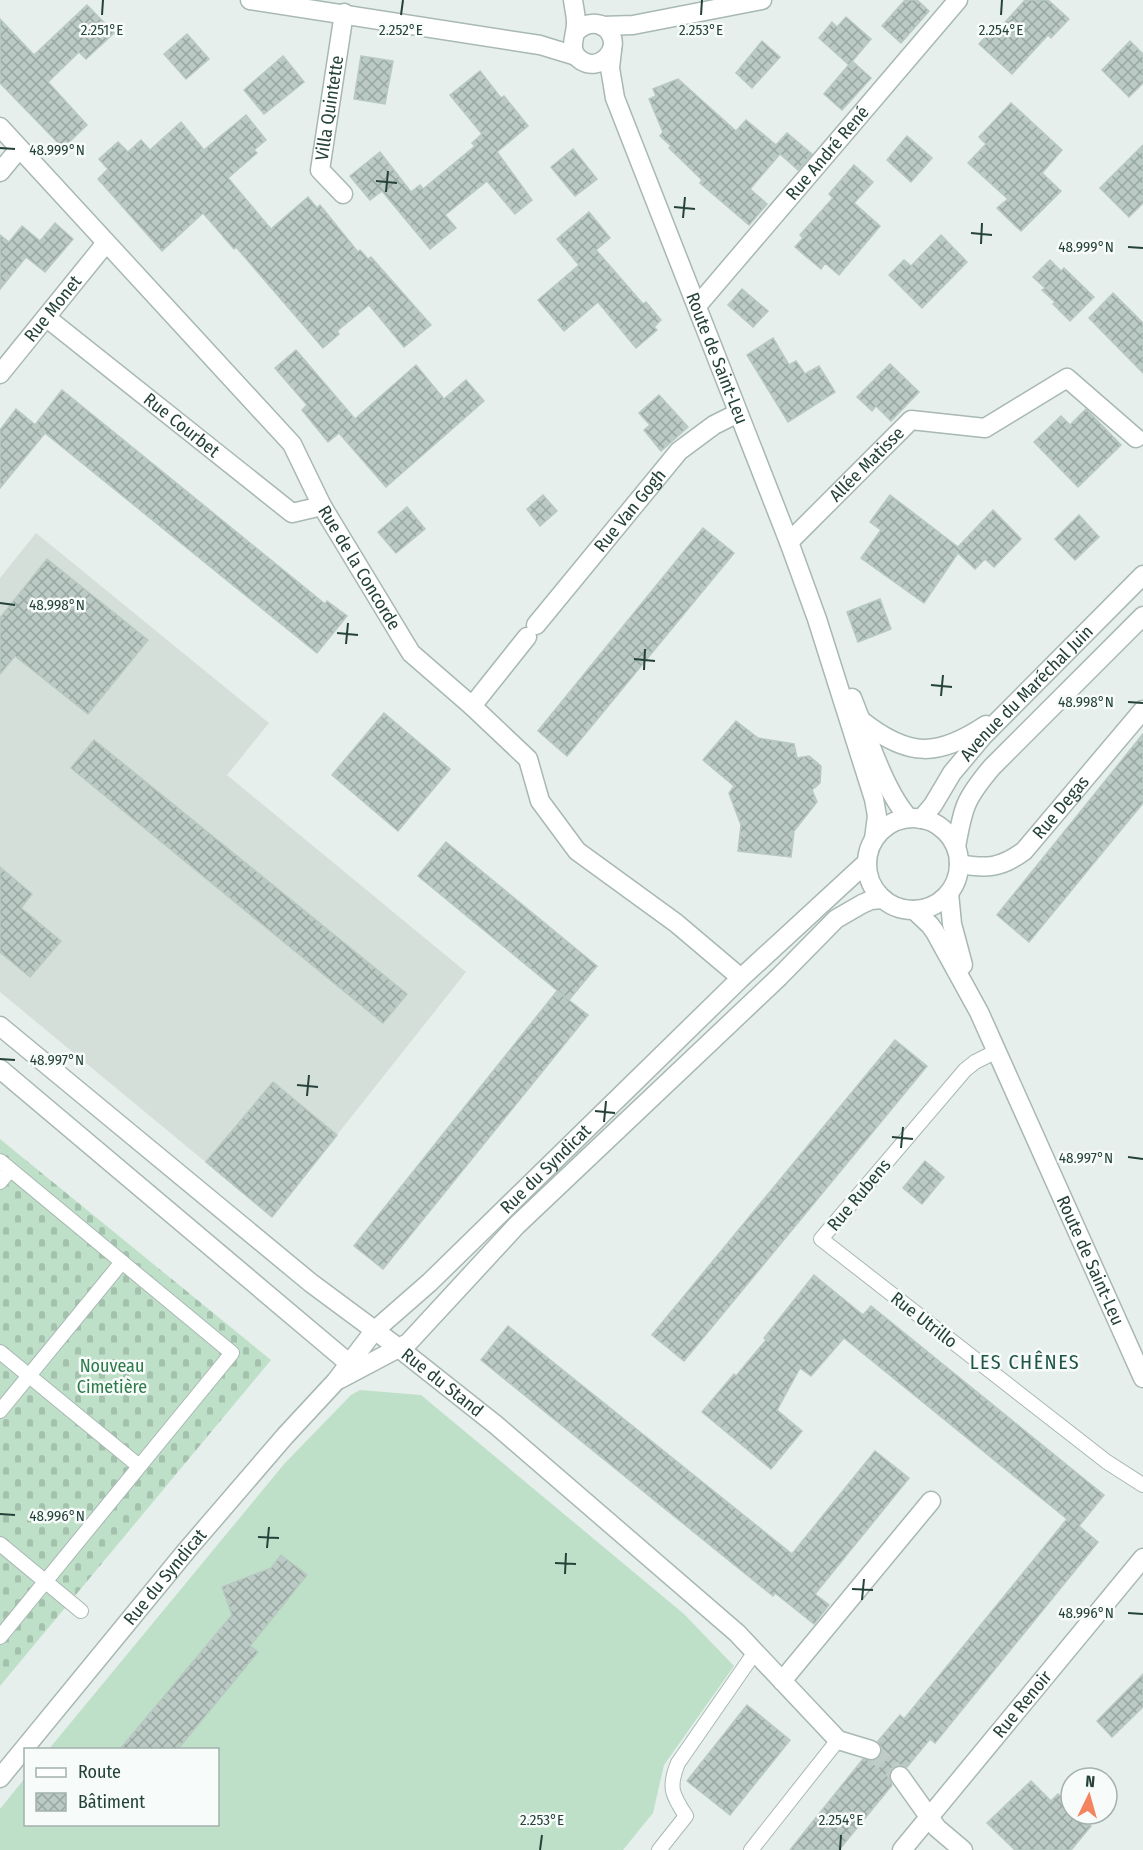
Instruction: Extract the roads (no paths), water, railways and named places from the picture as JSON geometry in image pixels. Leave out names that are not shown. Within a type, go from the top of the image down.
[{"type":"street","points":[[250,0],[540,45],[564,43],[578,47],[599,63],[609,56],[618,35],[633,24]]},
{"type":"street","points":[[578,47],[586,24],[633,24],[693,6],[762,0]]},
{"type":"street","name":"Rue André René","points":[[697,306],[958,0]]},
{"type":"street","points":[[578,47],[580,1]]},
{"type":"street","points":[[580,1],[591,17],[609,32],[613,46]]},
{"type":"street","name":"Villa Quintette","points":[[343,194],[320,170],[344,13]]},
{"type":"street","name":"Route de Saint-Leu","points":[[613,46],[610,68],[615,99]]},
{"type":"street","name":"Route de Saint-Leu","points":[[578,47],[615,99],[789,542],[817,619],[874,799],[877,816],[874,839]]},
{"type":"street","name":"Rue de la Concorde","points":[[0,127],[292,444],[322,506],[411,653],[528,759],[540,801],[577,851],[676,923],[741,978]]},
{"type":"street","points":[[0,172],[19,149]]},
{"type":"street","name":"Rue Monet","points":[[0,374],[106,243]]},
{"type":"street","name":"Rue Courbet","points":[[46,318],[292,513],[322,506]]},
{"type":"street","name":"Allée Matisse","points":[[789,542],[911,420],[985,428],[1067,378],[1136,438]]},
{"type":"street","name":"Rue Van Gogh","points":[[472,706],[679,451],[714,424],[738,412]]},
{"type":"street","name":"Avenue du Maréchal Juin","points":[[915,818],[933,805],[952,773],[1007,710],[1143,575]]},
{"type":"street","name":"Avenue du Maréchal Juin","points":[[958,856],[963,810],[975,788],[992,767],[1143,616]]},
{"type":"street","name":"Route de Saint-Leu","points":[[817,619],[886,780],[901,810],[915,818]]},
{"type":"street","points":[[861,721],[897,744],[920,748],[941,748],[960,741],[1007,710]]},
{"type":"street","name":"Rue Degas","points":[[958,856],[991,868],[1003,865],[1024,851],[1143,710]]},
{"type":"street","points":[[915,818],[936,824],[942,828],[958,856],[958,877],[949,893],[933,905],[914,910],[896,907],[883,899],[870,880],[867,862],[870,846],[889,825],[915,818]]},
{"type":"street","name":"Rue du Syndicat","points":[[353,1367],[374,1331],[429,1282],[741,978],[867,862]]},
{"type":"street","name":"Route de Saint-Leu","points":[[949,893],[955,942],[979,1012]]},
{"type":"street","name":"Rue du Syndicat","points":[[25,1748],[194,1541],[336,1381],[353,1367],[400,1349],[426,1326],[517,1225],[737,1017],[836,919],[871,900],[883,899]]},
{"type":"street","name":"Route de Saint-Leu","points":[[914,910],[930,925],[979,1012],[1143,1378]]},
{"type":"street","name":"Rue du Stand","points":[[0,1026],[311,1283],[400,1349],[496,1425],[737,1633],[838,1740],[871,1750]]},
{"type":"street","points":[[0,1069],[353,1367]]},
{"type":"street","points":[[782,1681],[931,1501]]},
{"type":"street","name":"Rue Renoir","points":[[902,1850],[1143,1558]]},
{"type":"street","name":"Rue du Syndicat","points":[[0,1778],[24,1749]]},
{"type":"street","points":[[900,1776],[937,1828],[963,1850]]},
{"type":"lane","name":"Rue Rubens","points":[[821,1239],[965,1070],[997,1051]]},
{"type":"lane","points":[[0,1182],[5,1165],[232,1353],[0,1637]]},
{"type":"lane","name":"Rue Utrillo","points":[[821,1239],[1107,1462],[1143,1485]]},
{"type":"lane","points":[[0,1411],[122,1262]]},
{"type":"lane","points":[[0,1352],[139,1467]]},
{"type":"lane","points":[[0,1544],[81,1611]]},
{"type":"lane","points":[[659,1850],[686,1816],[672,1796],[673,1776],[678,1763],[755,1652]]},
{"type":"lane","points":[[751,1850],[838,1740]]},
{"type":"tunnel","points":[[871,1750],[900,1776]]},
{"type":"district","name":"LES CHÊNES","points":[[1025,1362]]},
{"type":"park label","name":"Nouveau Cimetière","points":[[112,1376]]}]
